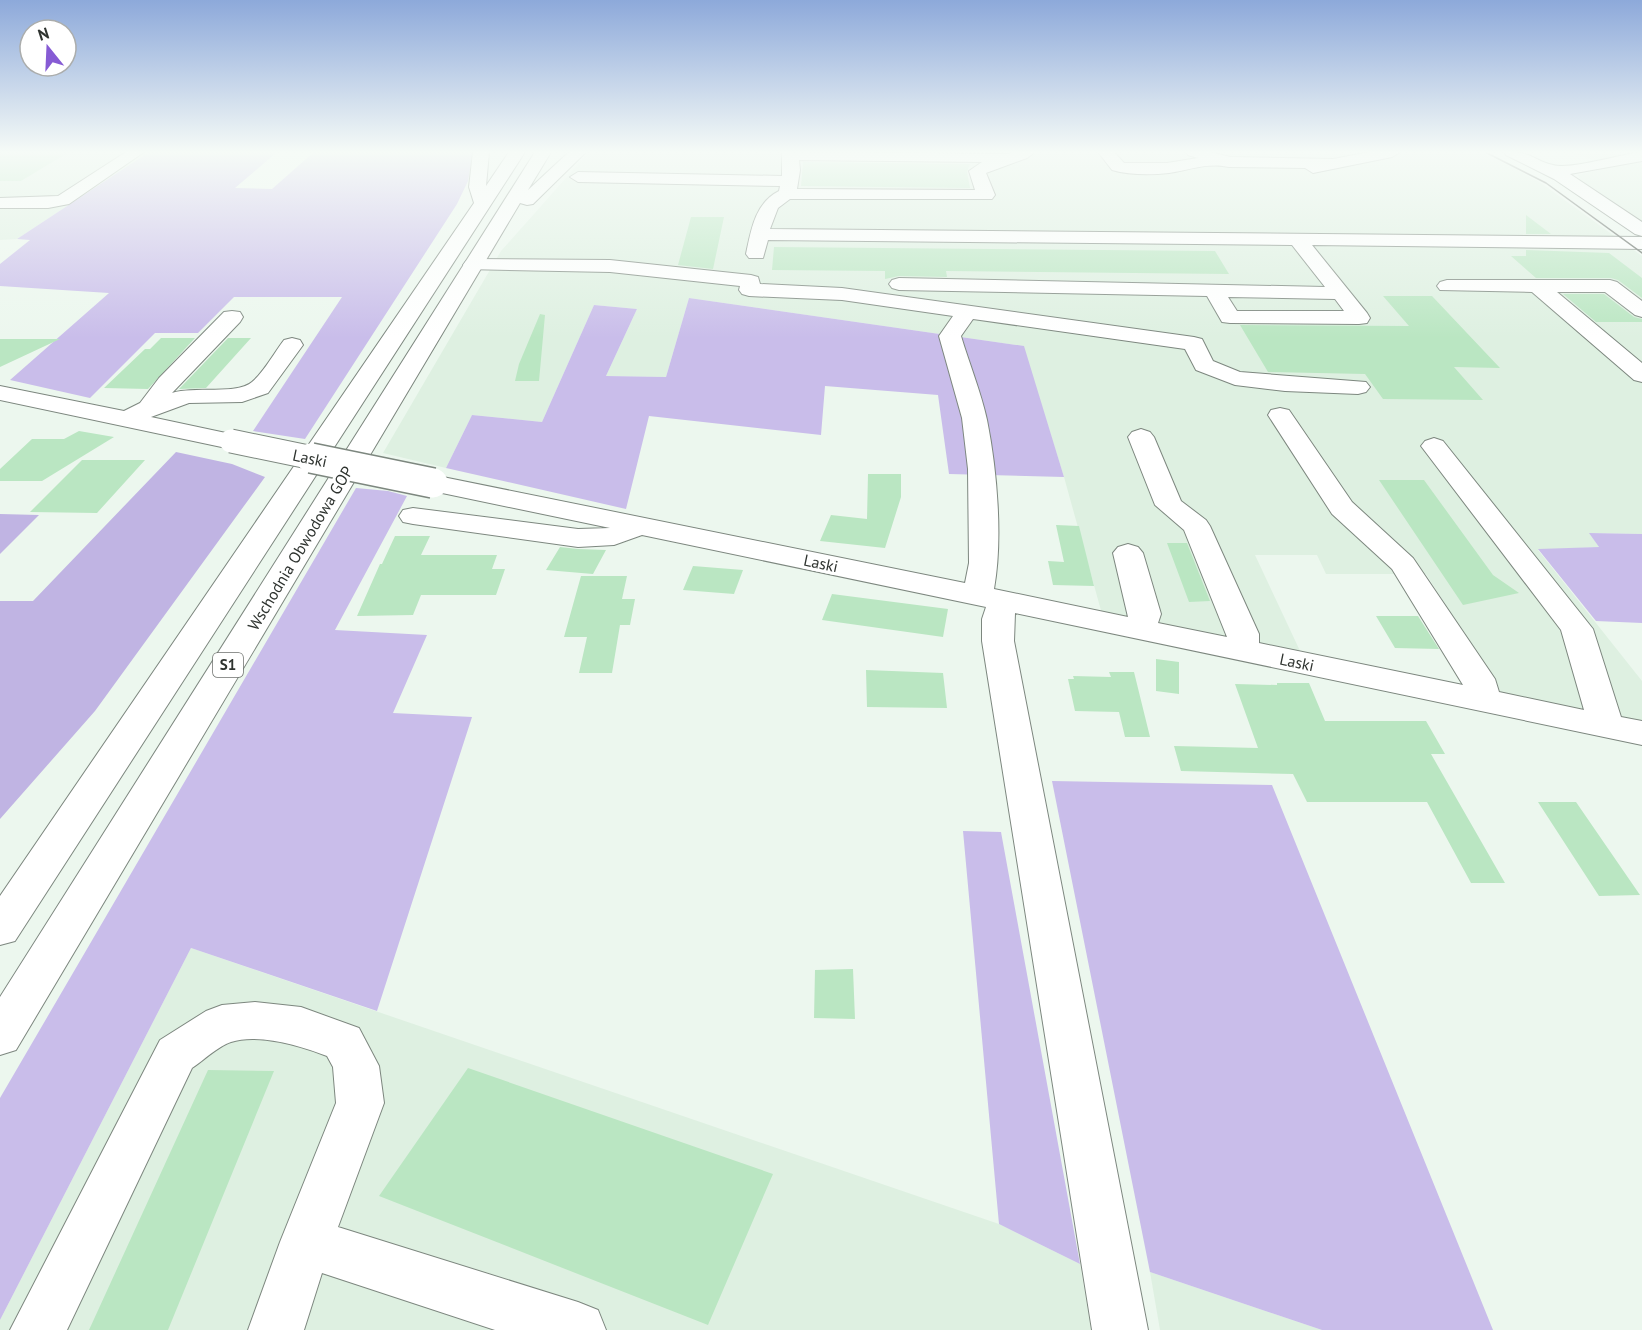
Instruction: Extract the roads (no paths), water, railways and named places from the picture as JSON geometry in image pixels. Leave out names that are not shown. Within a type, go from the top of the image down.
[{"type":"main road","name":"S1","points":[[0,929],[476,214]]},
{"type":"main road","name":"Wschodnia Obwodowa GOP","points":[[0,1036],[505,214]]},
{"type":"main road","points":[[502,219],[508,214]]},
{"type":"main road","points":[[750,286],[765,214]]},
{"type":"main road","points":[[1617,214],[1637,227]]},
{"type":"main road","points":[[1330,239],[1315,223],[1395,223]]},
{"type":"main road","points":[[1553,225],[1637,227]]},
{"type":"main road","points":[[760,234],[1298,240],[1637,227]]},
{"type":"main road","points":[[1214,290],[1230,317],[1359,318],[1298,240]]},
{"type":"main road","points":[[474,265],[566,264],[610,273],[842,294],[961,321]]},
{"type":"main road","points":[[750,286],[1341,293]]},
{"type":"main road","points":[[750,286],[776,304],[840,314]]},
{"type":"main road","points":[[1447,286],[1610,286],[1642,311]]},
{"type":"main road","points":[[1537,286],[1640,372]]},
{"type":"main road","points":[[148,408],[167,383],[232,317]]},
{"type":"main road","points":[[961,321],[950,336],[974,418],[981,469],[984,563],[990,598],[998,619],[998,641],[1120,1330]]},
{"type":"main road","points":[[897,322],[961,321],[1194,344],[1204,365],[1235,378],[1285,384],[1358,387]]},
{"type":"main road","points":[[126,420],[148,408],[187,396],[242,395],[260,388],[292,345]]},
{"type":"main road","name":"Laski","points":[[0,393],[1642,733]]},
{"type":"main road","points":[[1280,416],[1342,508],[1403,564],[1478,679],[1485,701]]},
{"type":"main road","points":[[1141,437],[1169,505],[1196,526],[1243,634],[1242,651]]},
{"type":"main road","points":[[1434,446],[1577,628],[1606,726]]},
{"type":"main road","points":[[413,516],[585,539],[618,535],[636,525]]},
{"type":"main road","points":[[1128,553],[1145,614],[1140,629]]},
{"type":"main road","points":[[38,1330],[177,1054],[222,1024],[255,1022],[301,1026],[343,1042],[356,1066],[360,1103],[306,1242],[276,1330]]},
{"type":"main road","points":[[306,1242],[578,1330]]},
{"type":"tram line","points":[[1589,214],[1642,253]]}]
